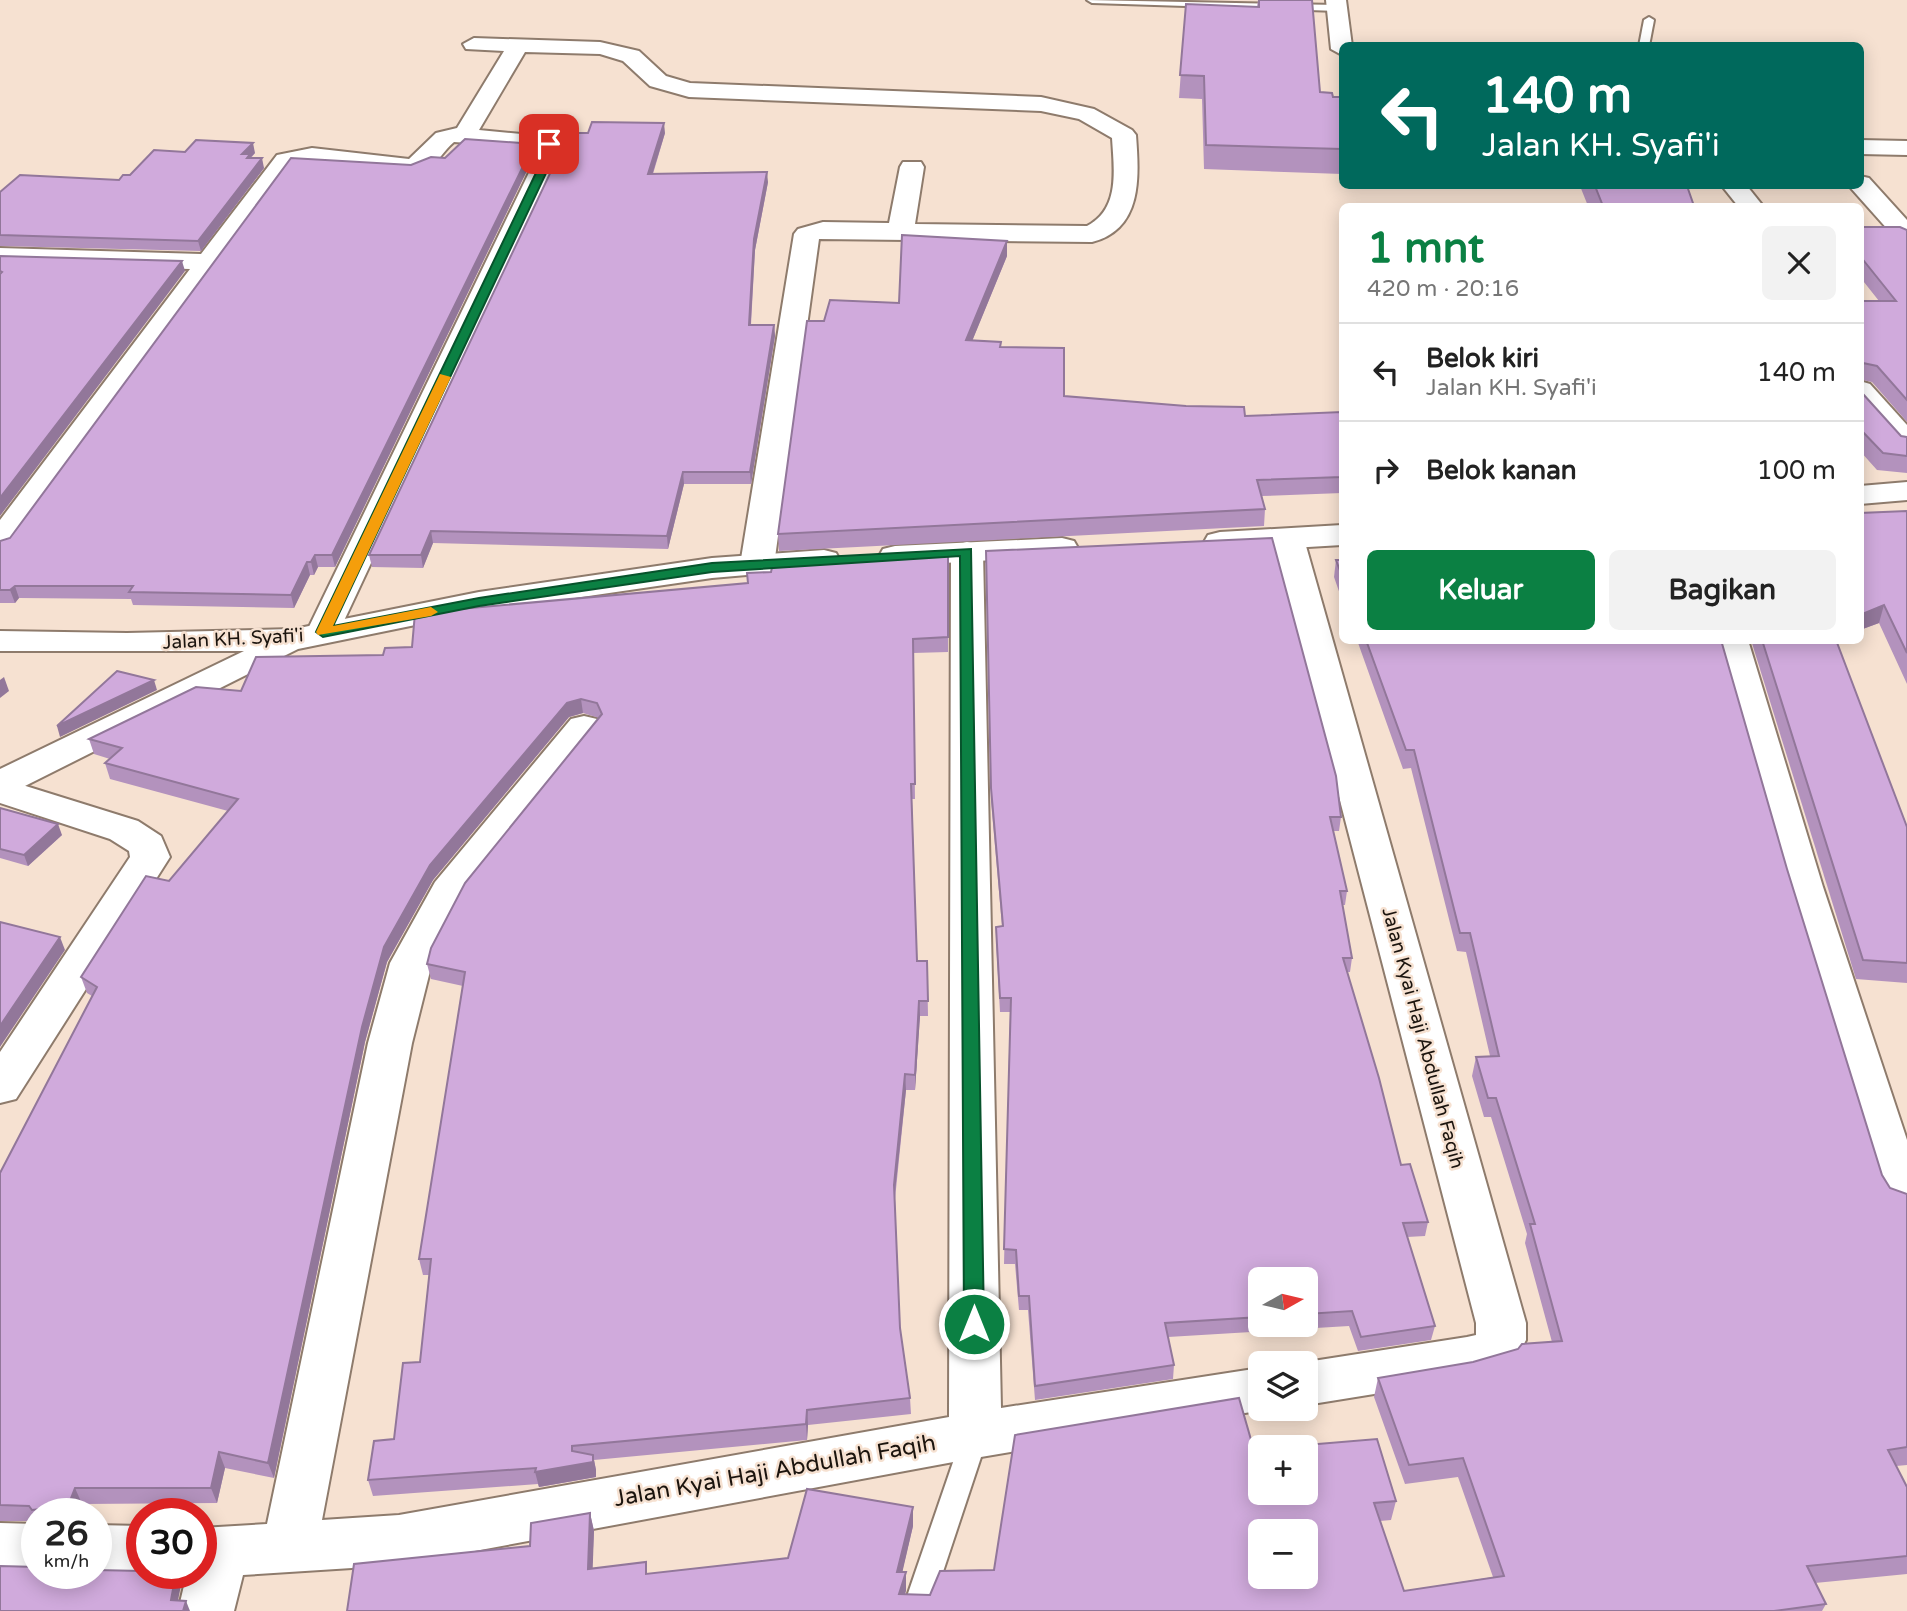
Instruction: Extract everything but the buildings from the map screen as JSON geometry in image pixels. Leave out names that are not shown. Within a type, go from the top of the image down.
[{"type":"street","points":[[1337,4],[1341,42]]},
{"type":"street","points":[[474,44],[600,48],[631,56],[658,81],[689,90],[1041,104],[1086,114],[1124,135],[1127,195],[1102,230],[1073,235],[822,230],[805,237],[757,565]]},
{"type":"street","points":[[465,134],[519,44]]},
{"type":"street","points":[[0,542],[289,158],[309,156],[413,166],[425,160],[443,137],[465,134],[547,142],[551,152],[309,636],[0,784]]},
{"type":"street","points":[[1864,147],[1907,148]]},
{"type":"street","points":[[901,230],[912,167]]},
{"type":"street","points":[[1864,188],[1907,236]]},
{"type":"street","points":[[1737,189],[1748,203]]},
{"type":"street","points":[[0,256],[209,262]]},
{"type":"street","points":[[1864,395],[1907,444]]},
{"type":"street","points":[[1864,495],[1907,491]]},
{"type":"street","points":[[1190,543],[1339,535]]},
{"type":"street","name":"Jalan Kyai Haji Abdullah Faqih","points":[[1287,539],[1501,1323],[1501,1340],[1494,1351],[1467,1358],[1318,1381]]},
{"type":"street","name":"Jalan KH. Syafi'i","points":[[0,641],[127,643],[309,636],[479,602],[712,568],[1092,547]]},
{"type":"street","points":[[967,552],[975,1435]]},
{"type":"street","points":[[1731,644],[1802,887],[1901,1193]]},
{"type":"street","points":[[290,1546],[390,1043],[411,963],[449,891],[584,727]]},
{"type":"street","points":[[0,790],[124,830],[147,845],[150,857],[2,1082]]},
{"type":"street","name":"Jalan Kyai Haji Abdullah Faqih","points":[[217,1552],[399,1540],[975,1435],[1248,1392]]},
{"type":"street","points":[[0,1548],[21,1549]]},
{"type":"street","points":[[206,1611],[208,1589]]},
{"type":"lane","points":[[1092,0],[1337,4]]},
{"type":"lane","points":[[1645,42],[1649,20]]},
{"type":"lane","points":[[916,1611],[975,1435]]},
{"type":"slow traffic","points":[[431,612],[323,632],[445,377]]},
{"type":"route","points":[[549,144],[551,152],[323,632],[479,602],[712,568],[967,552],[974,1324]]}]
